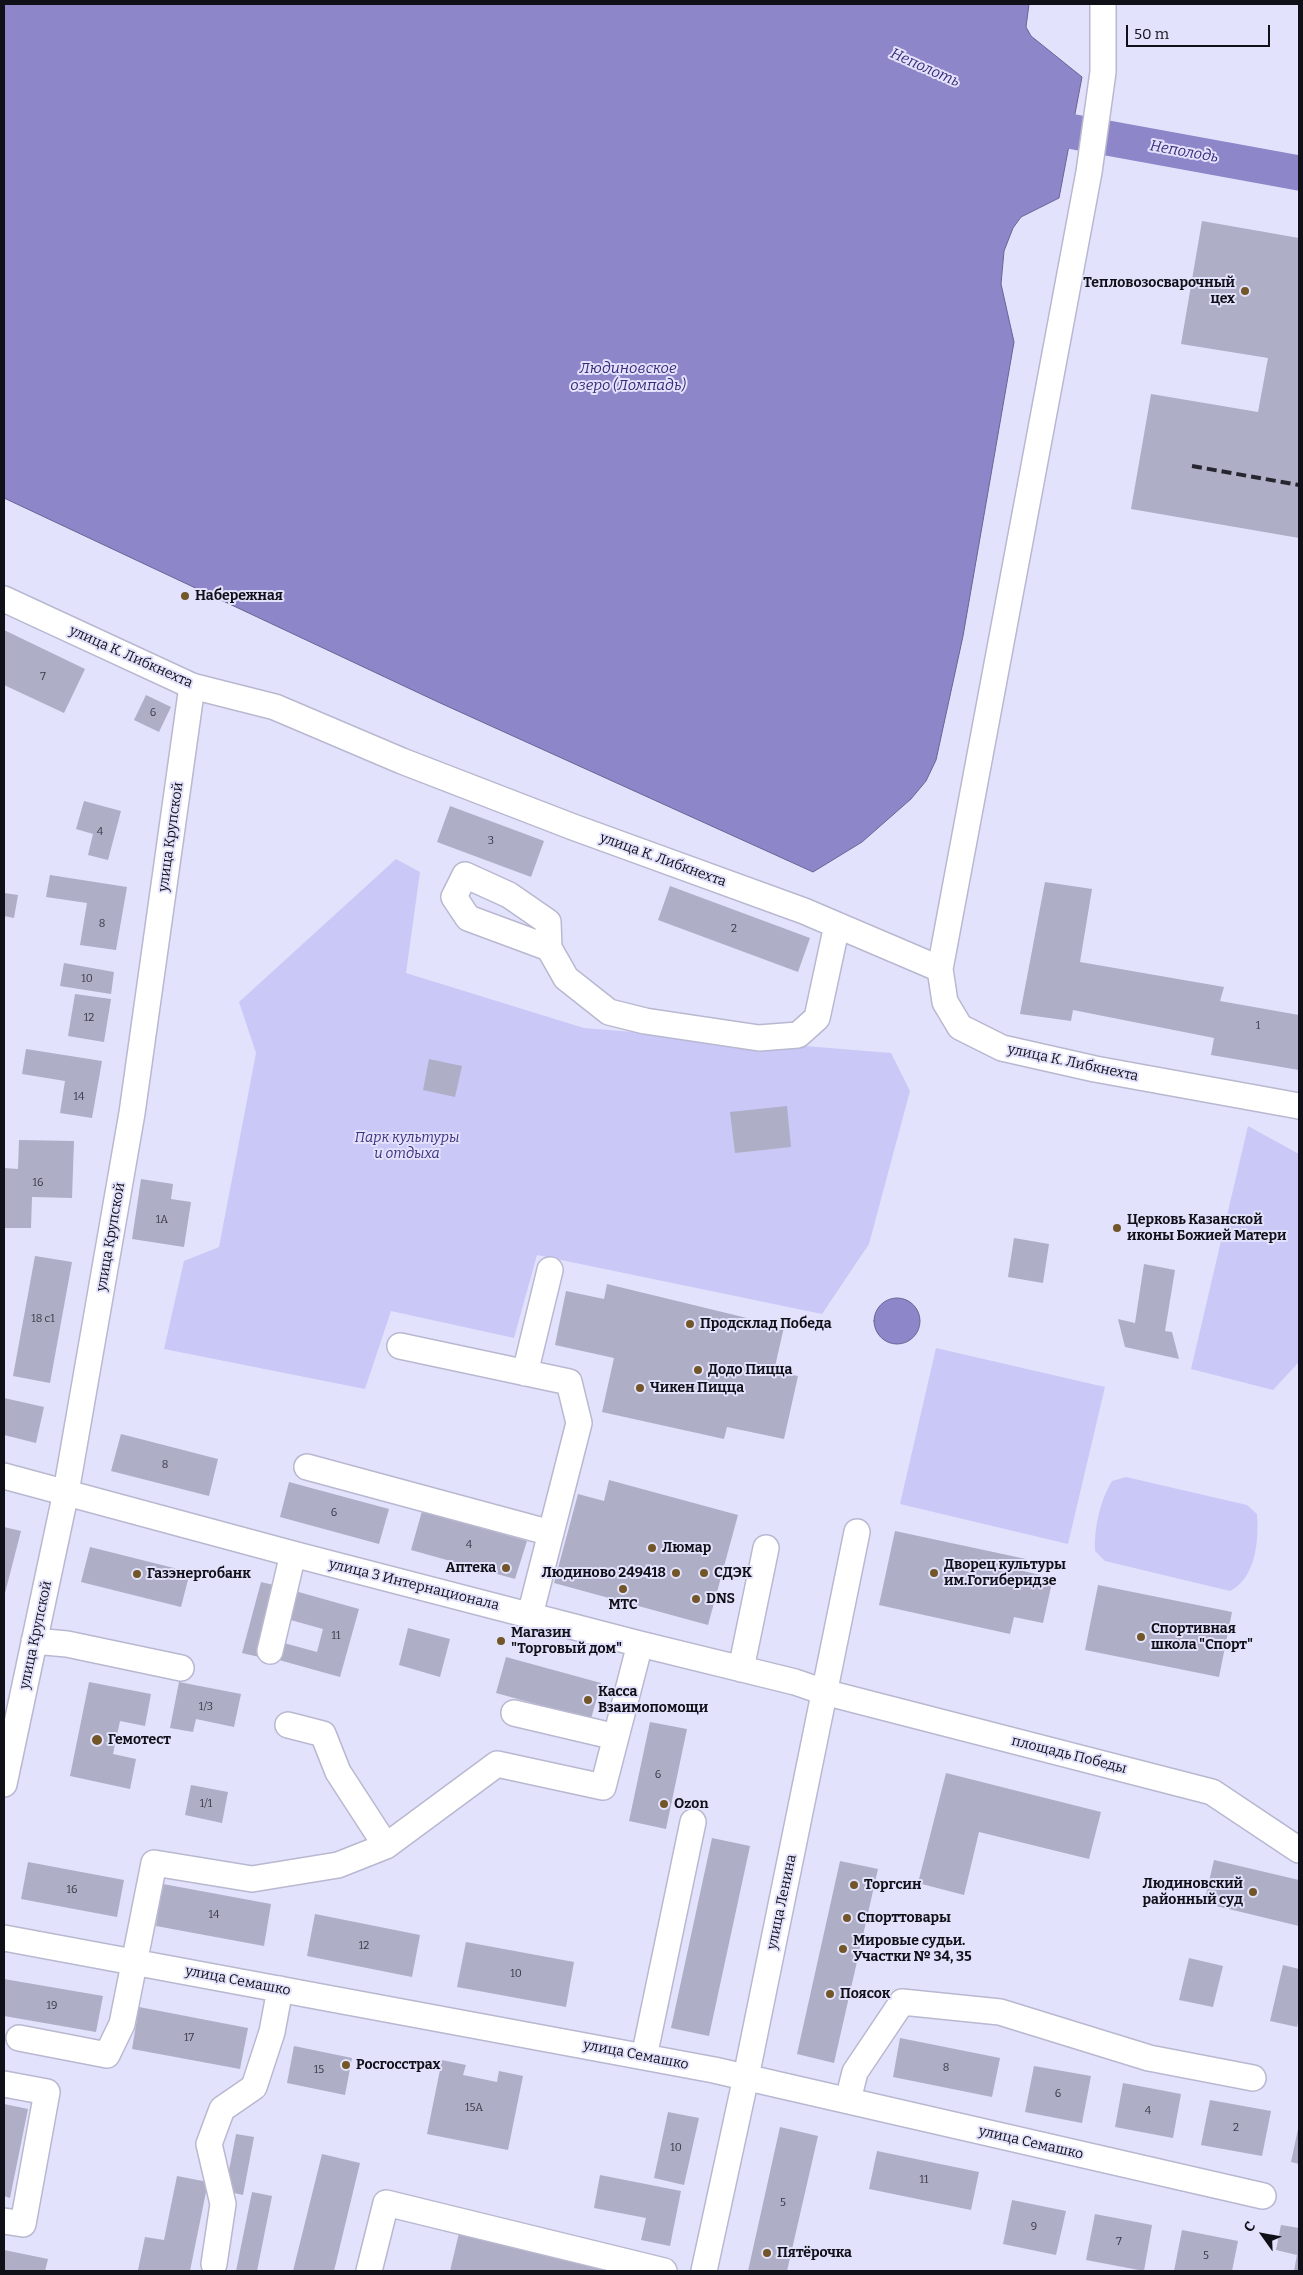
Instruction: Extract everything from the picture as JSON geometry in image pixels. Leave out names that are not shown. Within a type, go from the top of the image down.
[{"type":"street","points":[[940,969],[1089,172],[1103,72],[1103,4]]},
{"type":"street","name":"улица К. Либкнехта","points":[[4,600],[192,686],[275,707],[411,765],[572,827],[804,911],[940,969],[945,1002],[960,1027],[1002,1048],[1095,1069],[1299,1106]]},
{"type":"street","name":"улица Крупской","points":[[4,1784],[66,1492],[132,1113],[192,686]]},
{"type":"street","points":[[550,948],[566,978],[609,1012],[645,1021],[759,1038],[798,1035],[817,1018],[837,925]]},
{"type":"street","points":[[525,1373],[550,1270]]},
{"type":"street","points":[[400,1346],[569,1382],[579,1423],[530,1615]]},
{"type":"street","points":[[307,1467],[551,1533]]},
{"type":"street","name":"улица 3 Интернационала","points":[[4,1476],[293,1554],[640,1644],[796,1682],[824,1692]]},
{"type":"street","name":"улица Ленина","points":[[704,2271],[746,2077],[857,1532]]},
{"type":"street","points":[[741,1669],[766,1548]]},
{"type":"street","points":[[270,1651],[293,1554]]},
{"type":"street","points":[[34,1641],[67,1644],[181,1668]]},
{"type":"street","points":[[19,2038],[107,2055],[122,2024],[154,1863],[252,1879],[338,1865],[386,1846],[497,1764],[603,1787],[640,1644]]},
{"type":"street","name":"площадь Победы","points":[[824,1692],[1212,1792],[1299,1850]]},
{"type":"street","points":[[514,1713],[616,1737]]},
{"type":"street","points":[[288,1725],[323,1734],[338,1772],[386,1846]]},
{"type":"street","points":[[644,2057],[693,1822]]},
{"type":"street","name":"улица Семашко","points":[[4,1938],[746,2077],[1264,2196]]},
{"type":"street","points":[[214,2264],[223,2204],[209,2144],[222,2109],[254,2088],[272,2032],[280,1989]]},
{"type":"street","points":[[848,2100],[855,2072],[902,2002],[1000,2012],[1149,2058],[1253,2078]]},
{"type":"street","points":[[4,2084],[47,2092],[23,2224],[4,2220]]},
{"type":"street","points":[[369,2271],[386,2203],[664,2271]]},
{"type":"green space","name":"Парк культуры и отдыха","points":[[396,859],[420,872],[406,973],[584,1028],[891,1053],[910,1091],[869,1244],[822,1314],[537,1255],[514,1338],[391,1311],[365,1389],[164,1349],[184,1261],[219,1247],[256,1053],[239,1002]]},
{"type":"green space","points":[[1248,1126],[1299,1154],[1299,1362],[1273,1390],[1191,1369]]},
{"type":"green space","points":[[936,1348],[1105,1387],[1068,1544],[900,1504]]},
{"type":"green space","points":[[1126,1477],[1247,1505],[1257,1514],[1254,1557],[1250,1568],[1239,1585],[1230,1591],[1105,1561],[1095,1551],[1099,1514],[1104,1497],[1112,1481]]},
{"type":"water","name":"Людиновское озеро (Ломпадь)","points":[[4,4],[1029,4],[1026,27],[1031,36],[1082,77],[1059,198],[1021,217],[1013,228],[1004,251],[1001,284],[1014,342],[963,636],[936,760],[926,781],[911,799],[862,842],[813,872],[438,702],[4,498]]},
{"type":"water","points":[[892,1298],[902,1298],[916,1308],[920,1321],[916,1334],[910,1340],[902,1344],[892,1344],[878,1334],[874,1326],[874,1316],[884,1302]]},
{"type":"building","points":[[1202,221],[1299,238],[1299,538],[1131,509],[1151,394],[1258,412],[1268,358],[1181,344]]},
{"type":"building","points":[[4,630],[85,669],[64,713],[4,685]]},
{"type":"building","points":[[146,695],[171,707],[159,732],[134,720]]},
{"type":"building","points":[[84,801],[121,811],[108,860],[88,855],[93,834],[76,829]]},
{"type":"building","points":[[450,806],[544,841],[531,877],[437,842]]},
{"type":"building","points":[[50,875],[127,887],[116,950],[80,945],[87,903],[46,897]]},
{"type":"building","points":[[1045,882],[1092,889],[1080,962],[1224,987],[1220,1001],[1299,1015],[1299,1070],[1211,1055],[1214,1038],[1073,1010],[1071,1021],[1020,1014]]},
{"type":"building","points":[[670,886],[810,938],[798,972],[658,920]]},
{"type":"building","points":[[4,893],[18,895],[14,918],[4,916]]},
{"type":"building","points":[[64,963],[114,972],[111,994],[60,986]]},
{"type":"building","points":[[75,994],[111,999],[104,1042],[68,1036]]},
{"type":"building","points":[[26,1049],[102,1061],[92,1118],[60,1113],[65,1081],[22,1074]]},
{"type":"building","points":[[429,1059],[462,1066],[455,1097],[423,1090]]},
{"type":"building","points":[[787,1106],[791,1147],[735,1153],[730,1112]]},
{"type":"building","points":[[19,1140],[74,1141],[72,1198],[32,1197],[31,1228],[4,1228],[4,1168],[18,1169]]},
{"type":"building","points":[[141,1179],[173,1184],[171,1199],[191,1202],[184,1247],[132,1239]]},
{"type":"building","points":[[1014,1238],[1049,1244],[1043,1283],[1008,1277]]},
{"type":"building","points":[[35,1256],[72,1262],[50,1383],[13,1376]]},
{"type":"building","points":[[1144,1264],[1175,1270],[1165,1331],[1172,1332],[1179,1359],[1125,1347],[1118,1319],[1135,1323]]},
{"type":"building","points":[[607,1284],[784,1327],[774,1371],[798,1376],[784,1439],[727,1427],[724,1439],[602,1412],[614,1358],[555,1345],[566,1291],[604,1299]]},
{"type":"building","points":[[4,1398],[44,1407],[36,1443],[4,1435]]},
{"type":"building","points":[[121,1434],[218,1459],[209,1496],[111,1471]]},
{"type":"building","points":[[609,1480],[738,1515],[708,1625],[554,1583],[578,1494],[604,1501]]},
{"type":"building","points":[[289,1482],[389,1509],[379,1544],[280,1517]]},
{"type":"building","points":[[422,1511],[527,1541],[515,1579],[411,1550]]},
{"type":"building","points":[[4,1527],[21,1531],[4,1597]]},
{"type":"building","points":[[895,1531],[1026,1559],[1023,1571],[1053,1578],[1043,1623],[1014,1617],[1010,1634],[879,1605]]},
{"type":"building","points":[[90,1547],[190,1572],[181,1607],[81,1582]]},
{"type":"building","points":[[261,1582],[278,1586],[259,1657],[242,1653]]},
{"type":"building","points":[[1098,1585],[1232,1612],[1219,1677],[1085,1650]]},
{"type":"building","points":[[295,1591],[359,1609],[340,1677],[279,1660],[284,1643],[317,1652],[323,1629],[287,1619]]},
{"type":"building","points":[[408,1628],[450,1639],[440,1677],[399,1665]]},
{"type":"building","points":[[506,1657],[601,1683],[591,1719],[496,1693]]},
{"type":"building","name":"Гемотест","points":[[89,1682],[151,1694],[145,1726],[120,1721],[113,1754],[136,1759],[130,1789],[70,1776]]},
{"type":"building","points":[[179,1682],[241,1694],[234,1727],[196,1719],[193,1732],[170,1728]]},
{"type":"building","points":[[650,1722],[687,1729],[666,1829],[629,1821]]},
{"type":"building","points":[[946,1773],[1101,1812],[1089,1859],[979,1832],[964,1895],[918,1883]]},
{"type":"building","points":[[191,1785],[228,1792],[222,1823],[185,1815]]},
{"type":"building","points":[[712,1838],[750,1846],[709,2036],[671,2028]]},
{"type":"building","name":"Людиновский районный суд","points":[[1214,1860],[1299,1880],[1299,1926],[1204,1903]]},
{"type":"building","points":[[840,1861],[878,1869],[834,2063],[797,2054]]},
{"type":"building","points":[[28,1862],[124,1880],[117,1917],[21,1899]]},
{"type":"building","points":[[163,1884],[271,1904],[264,1946],[156,1926]]},
{"type":"building","points":[[315,1914],[420,1935],[412,1977],[307,1956]]},
{"type":"building","points":[[466,1942],[574,1962],[566,2007],[457,1987]]},
{"type":"building","points":[[1189,1958],[1223,1966],[1213,2007],[1179,2000]]},
{"type":"building","points":[[1283,1965],[1299,1969],[1299,2018],[1297,2027],[1270,2021]]},
{"type":"building","points":[[4,1979],[103,1996],[96,2032],[4,2016]]},
{"type":"building","points":[[139,2007],[248,2028],[240,2069],[132,2049]]},
{"type":"building","points":[[900,2038],[1000,2058],[992,2097],[893,2077]]},
{"type":"building","points":[[294,2046],[352,2058],[345,2095],[287,2083]]},
{"type":"building","points":[[442,2060],[466,2065],[463,2075],[497,2082],[499,2071],[523,2076],[508,2150],[427,2134]]},
{"type":"building","points":[[1034,2066],[1091,2076],[1082,2123],[1025,2112]]},
{"type":"building","points":[[1123,2083],[1181,2094],[1173,2138],[1115,2127]]},
{"type":"building","points":[[1210,2100],[1271,2111],[1262,2156],[1201,2145]]},
{"type":"building","points":[[4,2104],[28,2109],[10,2198],[4,2196]]},
{"type":"building","points":[[668,2112],[699,2118],[684,2185],[654,2178]]},
{"type":"building","points":[[780,2127],[818,2136],[787,2271],[748,2271]]},
{"type":"building","points":[[1299,2129],[1299,2164],[1291,2162]]},
{"type":"building","points":[[236,2134],[254,2137],[243,2195],[225,2191]]},
{"type":"building","points":[[877,2151],[979,2172],[971,2210],[869,2189]]},
{"type":"building","points":[[322,2154],[360,2163],[334,2271],[293,2271]]},
{"type":"building","points":[[600,2175],[681,2191],[670,2246],[641,2240],[646,2218],[594,2208]]},
{"type":"building","points":[[177,2176],[208,2182],[190,2271],[138,2270],[145,2237],[164,2240]]},
{"type":"building","points":[[252,2192],[272,2196],[257,2271],[236,2271]]},
{"type":"building","points":[[1012,2200],[1066,2211],[1056,2255],[1003,2244]]},
{"type":"building","points":[[1095,2214],[1152,2225],[1144,2271],[1086,2260]]},
{"type":"building","points":[[1281,2225],[1299,2228],[1299,2271],[1294,2271],[1297,2255],[1276,2250]]},
{"type":"building","points":[[1182,2230],[1238,2241],[1232,2271],[1174,2271]]},
{"type":"building","points":[[459,2233],[619,2271],[450,2271]]},
{"type":"building","points":[[4,2250],[48,2259],[45,2271],[4,2271]]},
{"type":"waterway","name":"Неполодь","points":[[1029,113],[1069,131],[1299,173]]},
{"type":"railway","points":[[1192,466],[1299,485]]},
{"type":"place","name":"Тепловозосварочный цех","points":[[1245,291]]},
{"type":"place","name":"Набережная","points":[[185,596]]},
{"type":"place","name":"Церковь Казанской иконы Божией Матери","points":[[1117,1228]]},
{"type":"place","name":"Продсклад Победа","points":[[690,1324]]},
{"type":"place","name":"Додо Пицца","points":[[698,1370]]},
{"type":"place","name":"Чикен Пицца","points":[[640,1388]]},
{"type":"place","name":"Люмар","points":[[652,1548]]},
{"type":"place","name":"Аптека","points":[[506,1568]]},
{"type":"place","name":"Людиново 249418","points":[[676,1573]]},
{"type":"place","name":"СДЭК","points":[[704,1573]]},
{"type":"place","name":"Дворец культуры им.Гогиберидзе","points":[[934,1573]]},
{"type":"place","name":"Газэнергобанк","points":[[137,1574]]},
{"type":"place","name":"МТС","points":[[623,1589]]},
{"type":"place","name":"DNS","points":[[696,1599]]},
{"type":"place","name":"Спортивная школа \"Спорт\"","points":[[1141,1637]]},
{"type":"place","name":"Магазин \"Торговый дом\"","points":[[501,1641]]},
{"type":"place","name":"Касса Взаимопомощи","points":[[588,1700]]},
{"type":"place","name":"Гемотест","points":[[97,1740]]},
{"type":"place","name":"Ozon","points":[[664,1804]]},
{"type":"place","name":"Торгсин","points":[[854,1885]]},
{"type":"place","name":"Людиновский районный суд","points":[[1253,1892]]},
{"type":"place","name":"Спорттовары","points":[[847,1918]]},
{"type":"place","name":"Мировые судьи. Участки № 34, 35","points":[[843,1949]]},
{"type":"place","name":"Поясок","points":[[830,1994]]},
{"type":"place","name":"Росгосстрах","points":[[346,2065]]},
{"type":"place","name":"Пятёрочка","points":[[767,2253]]},
{"type":"water label","name":"Неполоть","points":[[925,68]]}]
